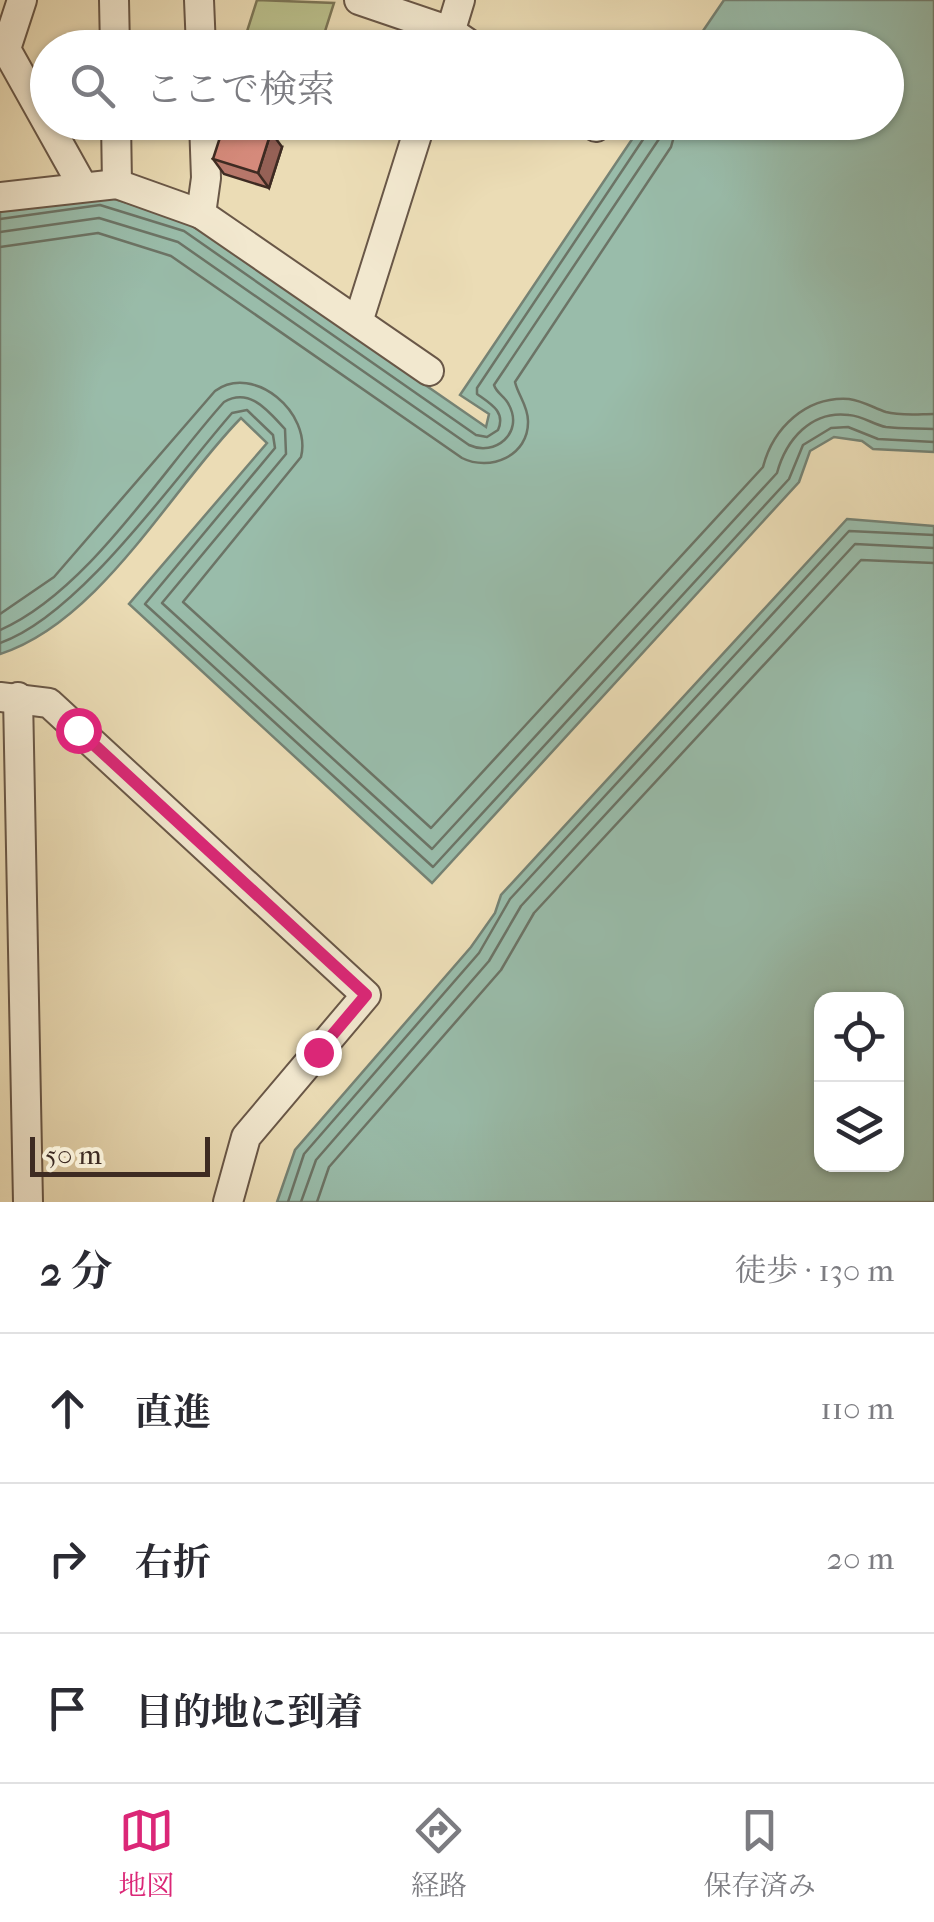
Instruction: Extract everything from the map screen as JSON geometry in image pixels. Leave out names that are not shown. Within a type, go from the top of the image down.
[{"type":"street","points":[[114,0],[115,30]]},
{"type":"street","points":[[199,0],[200,30]]},
{"type":"street","points":[[358,0],[427,30]]},
{"type":"street","points":[[451,30],[460,0]]},
{"type":"street","points":[[12,14],[6,49],[30,92]]},
{"type":"street","points":[[57,140],[82,185]]},
{"type":"street","points":[[116,140],[116,184]]},
{"type":"street","points":[[201,214],[206,178],[205,140]]},
{"type":"street","points":[[359,319],[416,140]]},
{"type":"street","points":[[0,197],[116,184],[201,214],[359,319],[428,371]]},
{"type":"street","points":[[28,1202],[9,697],[49,703],[366,995],[246,1137],[228,1202]]},
{"type":"green space","points":[[257,0],[334,3],[325,30],[247,30]]},
{"type":"water","points":[[724,0],[934,0],[934,452],[873,449],[862,441],[834,437],[810,451],[799,482],[432,883],[129,604],[267,443],[241,418],[101,584],[70,614],[36,638],[0,654],[0,210],[101,195],[188,221],[486,427],[489,414],[460,395],[632,140],[904,140],[904,30],[704,30]]},
{"type":"water","points":[[847,519],[934,526],[934,1202],[277,1202],[295,1150],[471,947],[495,913],[501,895]]},
{"type":"building","points":[[219,140],[268,140],[258,173],[213,159]]},
{"type":"route","points":[[78,730],[366,995],[318,1052]]}]
